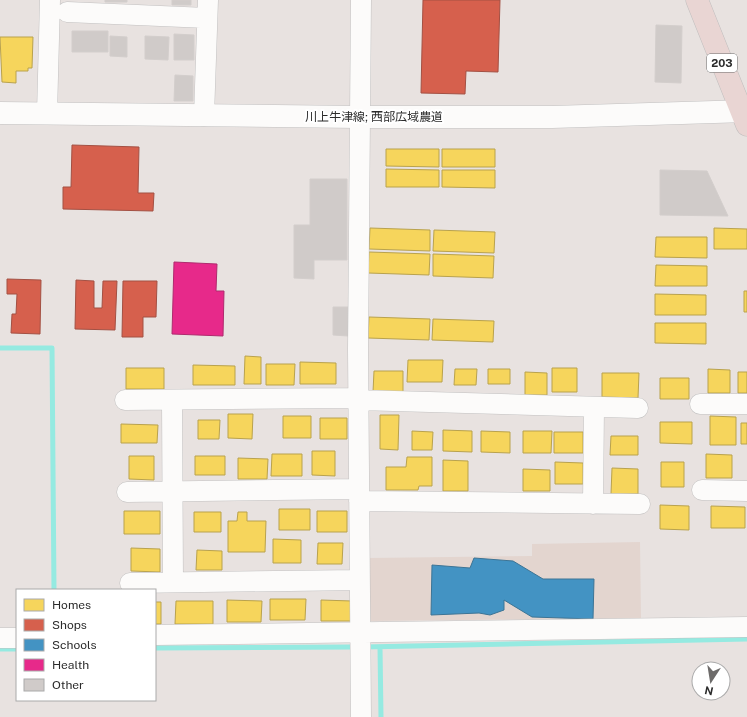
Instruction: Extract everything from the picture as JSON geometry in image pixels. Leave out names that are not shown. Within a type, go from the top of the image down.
[{"type":"highway","name":"203","points":[[697,0],[745,116]]},
{"type":"main road","name":"川上牛津線; 西部広域農道","points":[[0,113],[358,117],[745,116]]},
{"type":"street","points":[[47,114],[50,0]]},
{"type":"street","points":[[360,0],[358,117],[358,400],[361,717]]},
{"type":"street","points":[[67,12],[208,9],[204,116]]},
{"type":"street","points":[[125,400],[349,398],[358,400],[638,408]]},
{"type":"street","points":[[172,400],[173,582]]},
{"type":"street","points":[[700,404],[747,404]]},
{"type":"street","points":[[593,504],[594,407]]},
{"type":"street","points":[[702,490],[747,491]]},
{"type":"street","points":[[127,492],[172,491],[359,495],[593,504],[640,504]]},
{"type":"street","points":[[130,583],[360,580]]},
{"type":"street","points":[[156,635],[360,631],[747,627]]},
{"type":"street","points":[[0,638],[16,638]]},
{"type":"shaded area","points":[[640,542],[641,618],[370,621],[369,558],[532,556],[532,544]]},
{"type":"building: Homes","points":[[0,37],[33,37],[32,68],[28,68],[28,71],[16,71],[16,83],[2,82]]},
{"type":"building: Homes","points":[[386,149],[439,149],[439,167],[386,166]]},
{"type":"building: Homes","points":[[442,149],[495,149],[495,167],[442,167]]},
{"type":"building: Homes","points":[[386,169],[439,170],[439,187],[386,187]]},
{"type":"building: Homes","points":[[442,170],[495,170],[495,188],[442,187]]},
{"type":"building: Homes","points":[[370,228],[430,230],[430,251],[369,249]]},
{"type":"building: Homes","points":[[714,228],[747,229],[747,249],[714,249]]},
{"type":"building: Homes","points":[[434,230],[495,232],[494,253],[433,251]]},
{"type":"building: Homes","points":[[656,237],[707,237],[707,258],[655,257]]},
{"type":"building: Homes","points":[[369,252],[430,254],[429,275],[368,273]]},
{"type":"building: Homes","points":[[433,254],[494,256],[493,278],[433,276]]},
{"type":"building: Homes","points":[[656,265],[707,266],[707,286],[655,286]]},
{"type":"building: Homes","points":[[744,291],[747,291],[747,312],[744,312]]},
{"type":"building: Homes","points":[[655,294],[706,295],[706,315],[655,315]]},
{"type":"building: Homes","points":[[369,317],[430,319],[429,340],[368,338]]},
{"type":"building: Homes","points":[[433,319],[494,321],[493,342],[432,340]]},
{"type":"building: Homes","points":[[655,323],[706,323],[706,344],[655,343]]},
{"type":"building: Homes","points":[[245,356],[261,357],[261,384],[244,384]]},
{"type":"building: Homes","points":[[408,360],[443,360],[442,382],[407,382]]},
{"type":"building: Homes","points":[[300,362],[336,363],[336,384],[300,384]]},
{"type":"building: Homes","points":[[266,364],[295,364],[294,385],[266,385]]},
{"type":"building: Homes","points":[[193,365],[235,366],[235,385],[193,385]]},
{"type":"building: Homes","points":[[126,368],[164,368],[164,389],[126,389]]},
{"type":"building: Homes","points":[[552,368],[577,368],[577,392],[552,392]]},
{"type":"building: Homes","points":[[455,369],[477,369],[476,385],[454,385]]},
{"type":"building: Homes","points":[[488,369],[510,369],[510,384],[488,384]]},
{"type":"building: Homes","points":[[708,369],[730,370],[730,393],[708,393]]},
{"type":"building: Homes","points":[[374,371],[403,371],[403,392],[373,392]]},
{"type":"building: Homes","points":[[525,372],[547,373],[547,395],[525,395]]},
{"type":"building: Homes","points":[[738,372],[747,372],[747,393],[738,393]]},
{"type":"building: Homes","points":[[602,373],[639,373],[638,398],[602,397]]},
{"type":"building: Homes","points":[[660,378],[689,378],[689,399],[660,399]]},
{"type":"building: Homes","points":[[228,414],[253,414],[252,439],[228,438]]},
{"type":"building: Homes","points":[[380,415],[399,415],[398,450],[380,449]]},
{"type":"building: Homes","points":[[283,416],[311,416],[311,438],[283,438]]},
{"type":"building: Homes","points":[[710,416],[736,417],[736,445],[710,445]]},
{"type":"building: Homes","points":[[320,418],[347,418],[347,439],[320,439]]},
{"type":"building: Homes","points":[[198,420],[220,420],[219,439],[198,439]]},
{"type":"building: Homes","points":[[660,422],[692,422],[692,444],[660,443]]},
{"type":"building: Homes","points":[[741,423],[747,423],[747,444],[741,444]]},
{"type":"building: Homes","points":[[121,424],[158,425],[157,443],[121,443]]},
{"type":"building: Homes","points":[[443,430],[472,431],[472,452],[443,451]]},
{"type":"building: Homes","points":[[412,431],[433,432],[432,450],[412,450]]},
{"type":"building: Homes","points":[[481,431],[510,432],[510,453],[481,452]]},
{"type":"building: Homes","points":[[523,431],[552,431],[551,453],[523,453]]},
{"type":"building: Homes","points":[[554,432],[583,432],[583,453],[554,453]]},
{"type":"building: Homes","points":[[611,436],[638,436],[638,455],[610,455]]},
{"type":"building: Homes","points":[[312,451],[335,451],[335,476],[312,475]]},
{"type":"building: Homes","points":[[272,454],[302,454],[302,476],[271,476]]},
{"type":"building: Homes","points":[[706,454],[732,455],[732,478],[706,478]]},
{"type":"building: Homes","points":[[129,456],[154,456],[154,480],[129,479]]},
{"type":"building: Homes","points":[[195,456],[225,456],[225,475],[195,475]]},
{"type":"building: Homes","points":[[407,457],[432,457],[432,486],[419,486],[418,490],[386,490],[386,467],[406,467]]},
{"type":"building: Homes","points":[[238,458],[268,459],[267,479],[238,479]]},
{"type":"building: Homes","points":[[443,460],[468,461],[468,491],[443,491]]},
{"type":"building: Homes","points":[[555,462],[583,463],[583,484],[555,484]]},
{"type":"building: Homes","points":[[661,462],[684,462],[684,487],[661,487]]},
{"type":"building: Homes","points":[[612,468],[638,469],[638,494],[611,494]]},
{"type":"building: Homes","points":[[523,469],[550,470],[550,491],[523,491]]},
{"type":"building: Homes","points":[[660,505],[689,506],[689,530],[660,529]]},
{"type":"building: Homes","points":[[711,506],[745,507],[745,528],[711,528]]},
{"type":"building: Homes","points":[[279,509],[310,509],[310,530],[279,530]]},
{"type":"building: Homes","points":[[124,511],[160,511],[160,534],[124,534]]},
{"type":"building: Homes","points":[[317,511],[347,511],[347,532],[317,532]]},
{"type":"building: Homes","points":[[194,512],[221,512],[221,532],[194,532]]},
{"type":"building: Homes","points":[[238,512],[247,512],[247,521],[266,521],[265,552],[228,552],[228,521],[237,521]]},
{"type":"building: Homes","points":[[273,539],[301,540],[301,563],[273,563]]},
{"type":"building: Homes","points":[[318,543],[343,543],[342,564],[317,564]]},
{"type":"building: Homes","points":[[131,548],[160,549],[160,572],[131,571]]},
{"type":"building: Homes","points":[[197,550],[222,551],[222,570],[196,570]]},
{"type":"building: Homes","points":[[270,599],[306,599],[305,620],[270,620]]},
{"type":"building: Homes","points":[[227,600],[262,601],[261,622],[227,622]]},
{"type":"building: Homes","points":[[321,600],[352,601],[352,621],[321,621]]},
{"type":"building: Homes","points":[[176,601],[213,601],[213,624],[175,624]]},
{"type":"building: Homes","points":[[156,602],[161,602],[161,624],[156,624]]},
{"type":"building: Shops","points":[[423,0],[500,0],[498,72],[466,71],[465,94],[421,93]]},
{"type":"building: Shops","points":[[72,145],[139,147],[138,193],[154,193],[153,211],[63,209],[63,187],[71,187]]},
{"type":"building: Shops","points":[[7,279],[41,280],[40,334],[11,333],[12,314],[16,314],[17,294],[7,294]]},
{"type":"building: Shops","points":[[76,280],[94,281],[94,308],[102,308],[103,281],[117,281],[115,330],[75,329]]},
{"type":"building: Shops","points":[[123,281],[157,281],[156,317],[143,317],[143,337],[122,337]]},
{"type":"building: Schools","points":[[474,558],[513,561],[543,579],[594,579],[593,619],[532,617],[504,600],[504,610],[490,615],[479,613],[431,615],[432,565],[470,568]]},
{"type":"building: Health","points":[[174,262],[217,264],[216,291],[224,291],[223,336],[172,334]]},
{"type":"building: Other","points":[[105,0],[127,0],[127,2],[105,2]]},
{"type":"building: Other","points":[[172,0],[191,0],[191,5],[172,5]]},
{"type":"building: Other","points":[[656,25],[682,26],[681,83],[655,82]]},
{"type":"building: Other","points":[[72,31],[108,31],[108,52],[72,52]]},
{"type":"building: Other","points":[[174,34],[194,35],[194,60],[174,60]]},
{"type":"building: Other","points":[[110,36],[127,37],[127,57],[110,56]]},
{"type":"building: Other","points":[[145,36],[169,37],[168,60],[145,59]]},
{"type":"building: Other","points":[[175,75],[193,76],[193,101],[174,101]]},
{"type":"building: Other","points":[[660,170],[707,171],[728,216],[660,215]]},
{"type":"building: Other","points":[[310,179],[347,179],[347,260],[314,260],[314,279],[294,278],[294,225],[310,225]]},
{"type":"building: Other","points":[[333,307],[348,307],[348,336],[333,335]]},
{"type":"waterway","points":[[0,348],[52,348],[54,589]]},
{"type":"waterway","points":[[364,647],[747,639]]},
{"type":"waterway","points":[[156,648],[356,647]]},
{"type":"waterway","points":[[380,647],[381,717]]},
{"type":"waterway","points":[[0,649],[16,649]]}]
